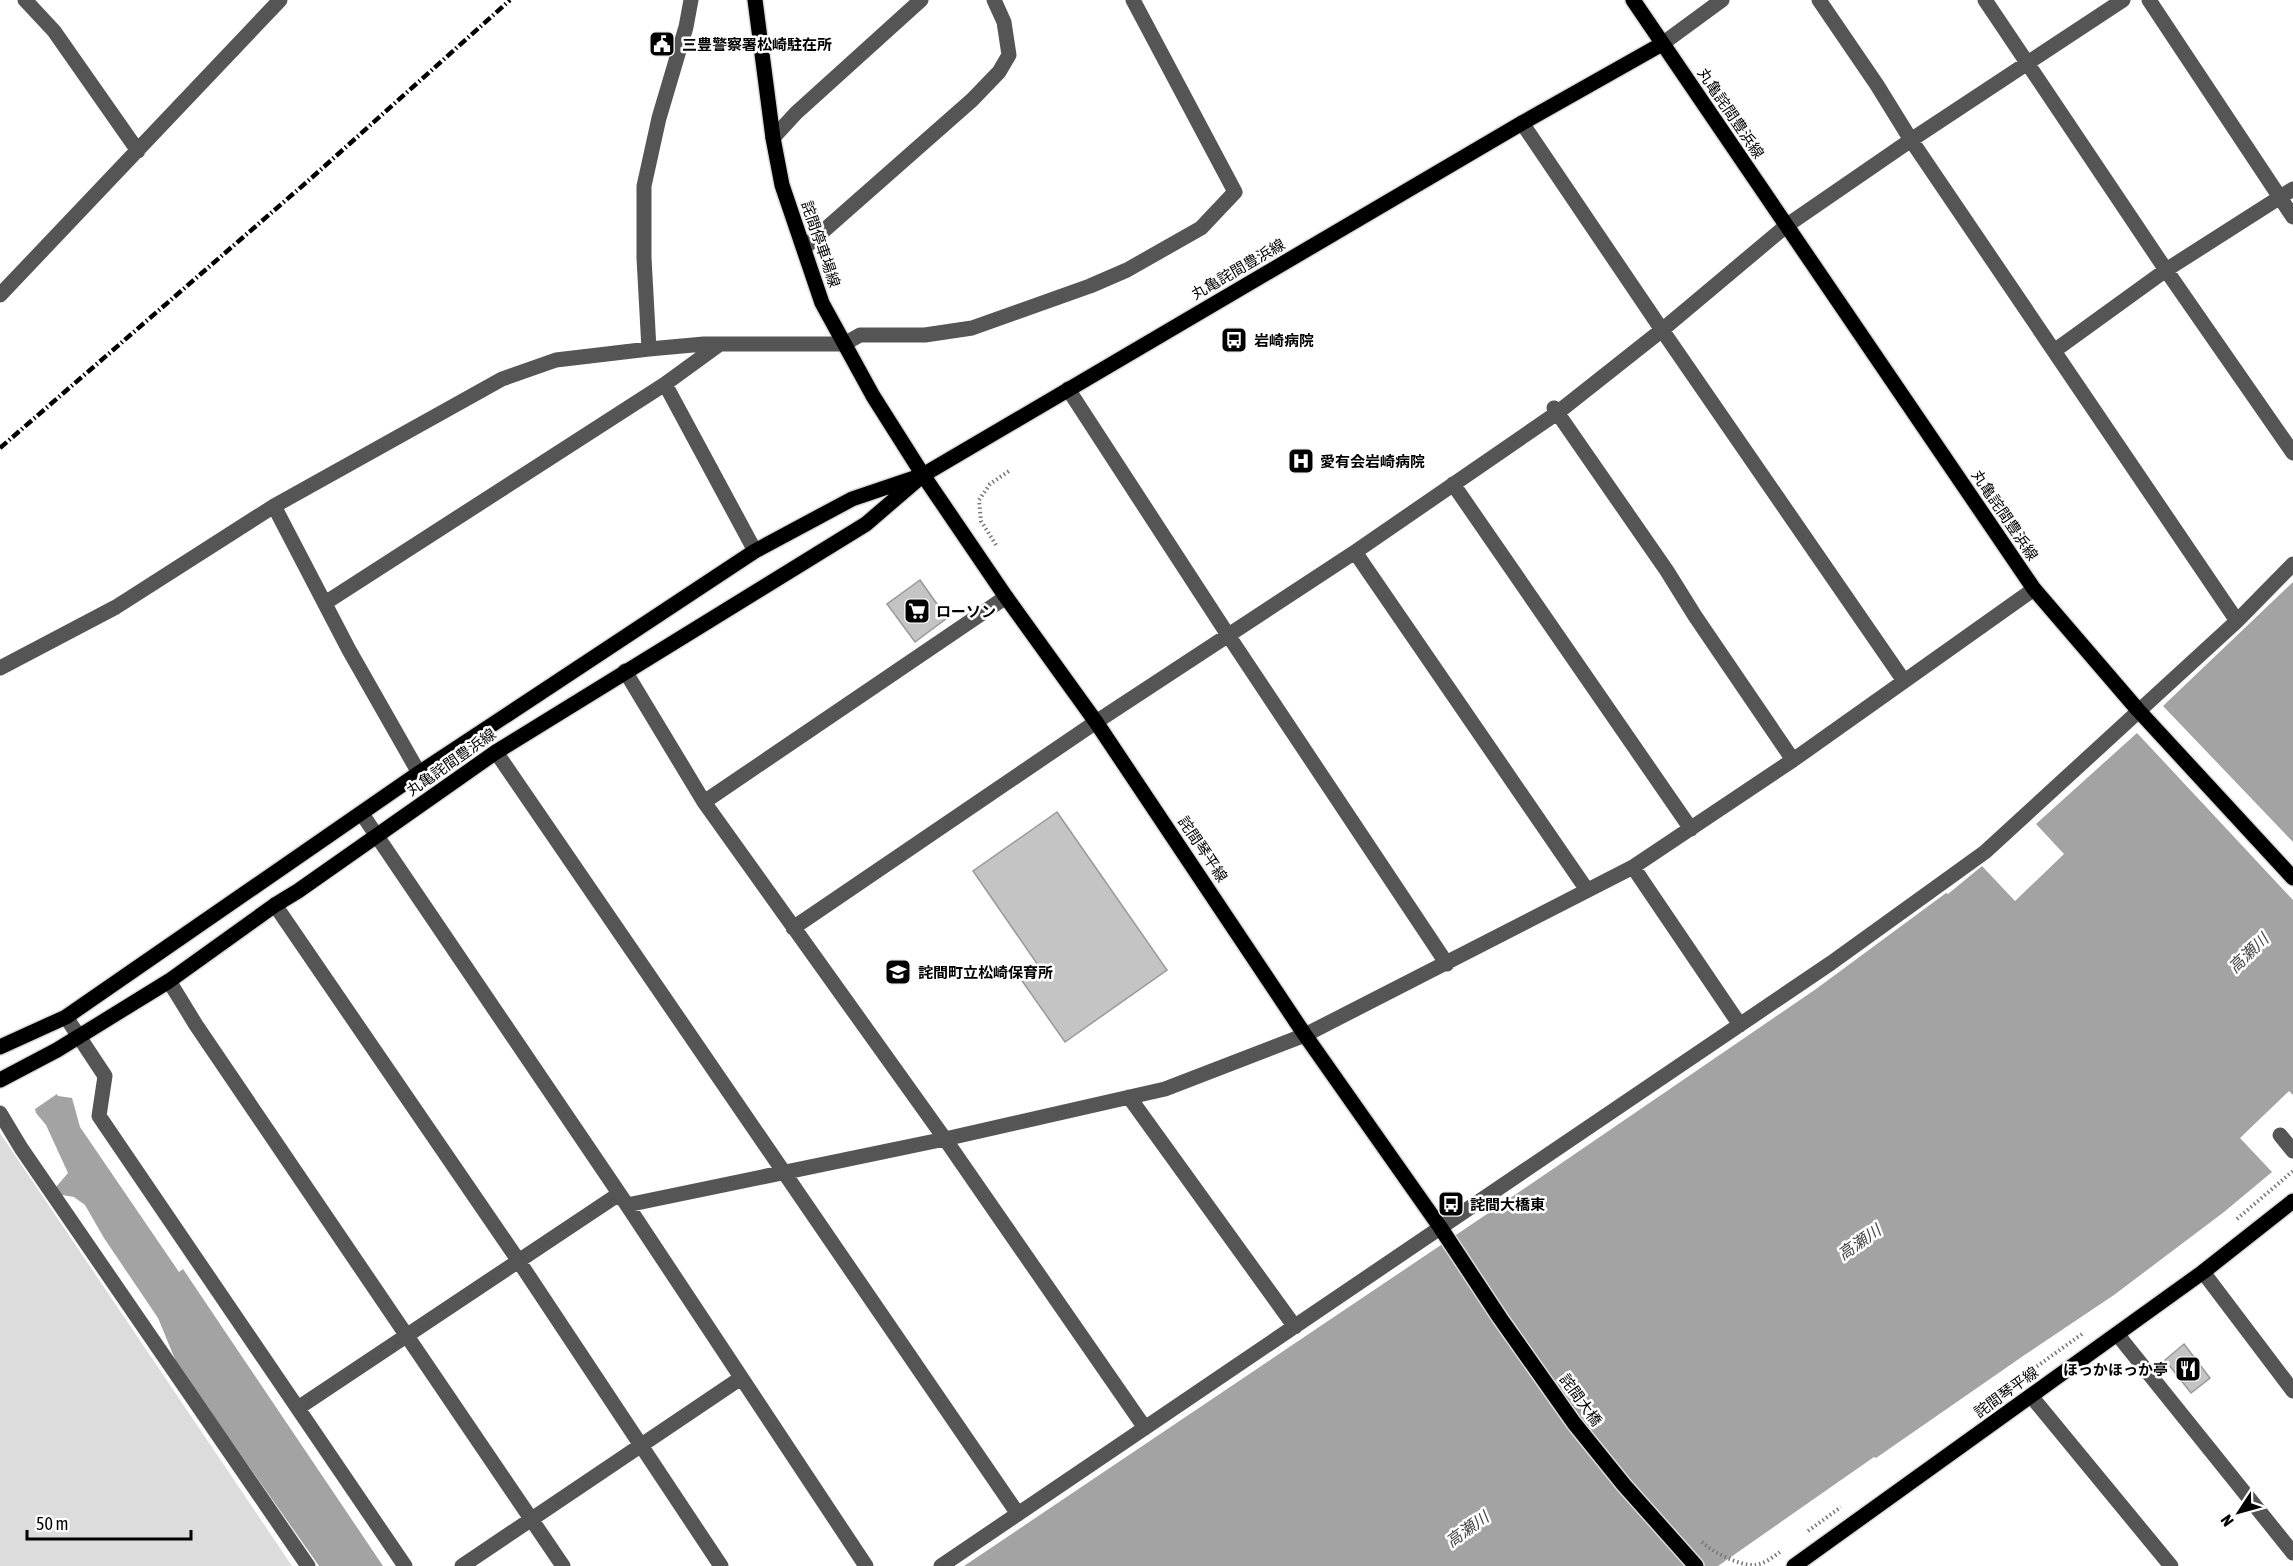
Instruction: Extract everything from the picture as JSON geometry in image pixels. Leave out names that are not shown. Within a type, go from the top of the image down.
[{"type":"main road","name":"詫間停車場線","points":[[755,0],[773,138],[782,184],[822,303],[873,396],[923,475]]},
{"type":"main road","points":[[1633,0],[1662,44]]},
{"type":"main road","name":"丸亀詫間豊浜線","points":[[0,1080],[57,1050],[169,981],[496,752],[866,524],[923,475],[1522,123],[1662,44],[2034,589],[2138,710],[2293,878]]},
{"type":"main road","name":"丸亀詫間豊浜線","points":[[0,1047],[66,1017],[419,773],[755,551],[852,499],[923,475]]},
{"type":"main road","name":"詫間琴平線","points":[[923,475],[1006,597],[1096,722],[1305,1035],[1451,1245]]},
{"type":"main road","name":"詫間琴平線","points":[[1794,1566],[2203,1272],[2293,1201]]},
{"type":"main road","name":"詫間大橋","points":[[1451,1245],[1574,1423],[1624,1485],[1696,1566]]},
{"type":"street","points":[[26,0],[54,31],[138,151]]},
{"type":"street","points":[[0,295],[280,0]]},
{"type":"street","points":[[649,349],[644,258],[644,186],[659,118],[686,27],[691,0]]},
{"type":"street","points":[[773,138],[796,113],[921,0]]},
{"type":"street","points":[[804,248],[972,100],[999,72],[1009,55],[1004,22],[994,0]]},
{"type":"street","points":[[0,668],[116,607],[274,506],[502,379],[556,360],[649,349],[720,344],[844,344],[860,335],[925,335],[972,328],[1090,286],[1127,270],[1201,228],[1235,192],[1133,0]]},
{"type":"street","points":[[1662,44],[1722,0]]},
{"type":"street","points":[[1819,0],[1911,140],[2237,621]]},
{"type":"street","points":[[1985,0],[2166,270],[2293,453]]},
{"type":"street","points":[[793,928],[1453,484],[1662,330],[1786,226],[1911,140],[2123,0]]},
{"type":"street","points":[[2149,0],[2293,217]]},
{"type":"street","points":[[1522,123],[1904,681]]},
{"type":"street","points":[[2054,351],[2166,270],[2293,189]]},
{"type":"street","points":[[325,603],[665,384],[720,344]]},
{"type":"street","points":[[665,384],[755,551]]},
{"type":"street","points":[[1068,389],[1447,964]]},
{"type":"street","points":[[1556,410],[1793,760]]},
{"type":"street","points":[[1453,484],[1691,829]]},
{"type":"street","points":[[274,506],[419,773]]},
{"type":"street","points":[[1355,552],[1587,890]]},
{"type":"street","points":[[941,1566],[1831,963],[1985,852],[2237,621],[2293,564]]},
{"type":"street","points":[[298,1408],[518,1260],[623,1199],[945,1139],[1165,1089],[1305,1035],[1634,867],[1793,760],[2034,589]]},
{"type":"street","points":[[705,802],[1006,597]]},
{"type":"street","points":[[625,671],[705,802],[945,1139],[1145,1428]]},
{"type":"street","points":[[496,752],[1018,1514]]},
{"type":"street","points":[[362,814],[623,1199],[866,1566]]},
{"type":"street","points":[[1634,867],[1740,1025]]},
{"type":"street","points":[[275,905],[518,1260],[721,1566]]},
{"type":"street","points":[[169,981],[196,1025],[563,1566]]},
{"type":"street","points":[[66,1017],[105,1076],[99,1116],[405,1566]]},
{"type":"street","points":[[1130,1097],[1294,1327]]},
{"type":"street","points":[[0,1113],[27,1158],[308,1566]]},
{"type":"street","points":[[2280,1135],[2293,1151]]},
{"type":"street","points":[[2203,1272],[2293,1390]]},
{"type":"street","points":[[2116,1334],[2293,1553]]},
{"type":"street","points":[[462,1566],[741,1378]]},
{"type":"street","points":[[2031,1396],[2171,1566]]},
{"type":"path","points":[[2230,1225],[2293,1171]]},
{"type":"path","points":[[1988,1401],[2083,1333]]},
{"type":"path","points":[[1804,1534],[1849,1502]]},
{"type":"path","points":[[1696,1536],[1717,1553],[1754,1566],[1769,1560],[1787,1547]]},
{"type":"shaded area","points":[[0,1133],[292,1566],[0,1566]]},
{"type":"water","points":[[2293,582],[2293,842],[2163,706]]},
{"type":"water","name":"高瀬川","points":[[2137,733],[2293,900],[2293,1095],[2289,1091],[2240,1138],[2272,1172],[2224,1212],[2114,1295],[1876,1458],[1874,1457],[1718,1566],[964,1566],[1487,1214],[1816,989],[1946,893],[1948,894],[1982,866],[2015,901],[2064,854],[2036,824]]},
{"type":"water","points":[[57,1094],[72,1098],[80,1127],[179,1272],[183,1269],[383,1566],[319,1566],[177,1364],[158,1318],[104,1238],[85,1205],[74,1197],[62,1195],[56,1187],[68,1173],[46,1125],[35,1109]]},
{"type":"building","name":"ローソン","points":[[920,580],[947,618],[915,642],[887,604]]},
{"type":"building","points":[[1057,812],[1167,970],[1065,1042],[1020,978],[1038,965],[973,871]]},
{"type":"building","name":"ほっかほっか亭","points":[[2184,1344],[2210,1378],[2191,1393],[2165,1360]]},
{"type":"railway","points":[[0,448],[308,181],[510,0]]},
{"type":"place","name":"三豊警察署松崎駐在所","points":[[662,44]]},
{"type":"place","name":"岩崎病院","points":[[1234,340]]},
{"type":"place","name":"愛有会岩崎病院","points":[[1301,461]]},
{"type":"place","name":"ローソン","points":[[917,611]]},
{"type":"place","name":"詫間町立松崎保育所","points":[[898,972]]},
{"type":"place","name":"詫間大橋東","points":[[1451,1204]]},
{"type":"place","name":"ほっかほっか亭","points":[[2188,1369]]}]
